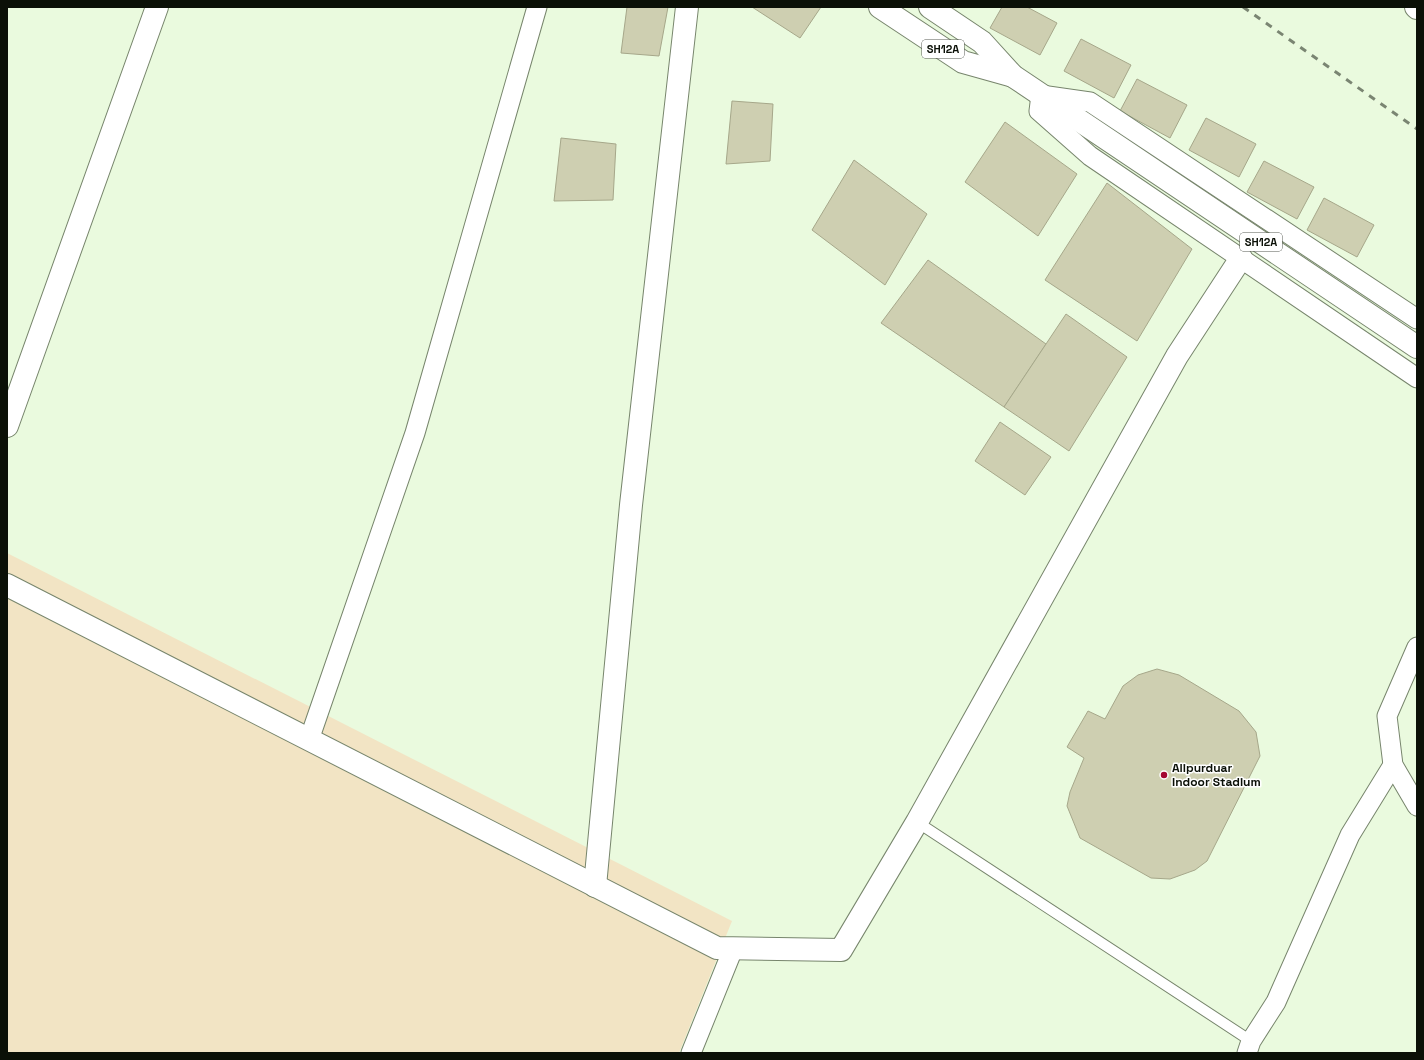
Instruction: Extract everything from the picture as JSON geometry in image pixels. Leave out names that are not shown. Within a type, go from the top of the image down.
[{"type":"main road","points":[[7,426],[157,7]]},
{"type":"main road","points":[[595,886],[631,505],[687,7]]},
{"type":"main road","name":"SH12A","points":[[880,7],[963,62],[1013,76]]},
{"type":"main road","name":"SH12A","points":[[930,7],[982,42],[1013,76],[1417,347]]},
{"type":"main road","points":[[7,585],[717,948],[841,950],[916,822],[1177,356],[1240,258]]},
{"type":"street","points":[[309,740],[415,433],[537,7]]},
{"type":"street","points":[[1417,319],[1090,102],[1041,95],[1039,111],[1090,156],[1417,378]]},
{"type":"street","points":[[1417,647],[1388,716],[1393,765],[1417,806]]},
{"type":"street","points":[[1249,1047],[1276,1002],[1350,835],[1393,765]]},
{"type":"street","points":[[691,1053],[733,949]]},
{"type":"lane","points":[[916,822],[1249,1047]]},
{"type":"shaded area","points":[[7,553],[732,921],[679,1053],[7,1053]]},
{"type":"building","points":[[627,7],[668,7],[659,56],[621,53]]},
{"type":"building","points":[[752,7],[821,7],[800,38]]},
{"type":"building","points":[[1002,7],[1027,7],[1057,23],[1040,55],[990,28]]},
{"type":"building","points":[[1081,39],[1131,65],[1114,98],[1064,71]]},
{"type":"building","points":[[1137,79],[1187,105],[1170,138],[1120,111]]},
{"type":"building","points":[[732,101],[773,104],[770,161],[726,164]]},
{"type":"building","points":[[1206,118],[1256,144],[1239,177],[1189,150]]},
{"type":"building","points":[[1005,122],[1077,174],[1038,236],[965,182]]},
{"type":"building","points":[[561,138],[616,144],[613,200],[554,201]]},
{"type":"building","points":[[854,160],[927,214],[885,285],[812,230]]},
{"type":"building","points":[[1264,161],[1314,187],[1297,219],[1247,192]]},
{"type":"building","points":[[1107,183],[1192,249],[1137,341],[1045,280]]},
{"type":"building","points":[[1324,198],[1374,225],[1357,257],[1307,230]]},
{"type":"building","points":[[928,260],[1046,344],[1004,407],[881,323]]},
{"type":"building","points":[[1066,314],[1127,357],[1069,451],[1004,407]]},
{"type":"building","points":[[1000,422],[1051,457],[1025,495],[975,461]]},
{"type":"building","name":"Alipurduar Indoor Stadium","points":[[1157,669],[1179,675],[1239,711],[1256,732],[1260,756],[1207,861],[1195,870],[1170,879],[1151,878],[1080,838],[1067,806],[1070,792],[1084,758],[1067,747],[1088,711],[1105,719],[1123,686],[1138,675]]},
{"type":"railway","points":[[1243,7],[1417,129]]},
{"type":"place","name":"Alipurduar Indoor Stadium","points":[[1164,775]]}]
